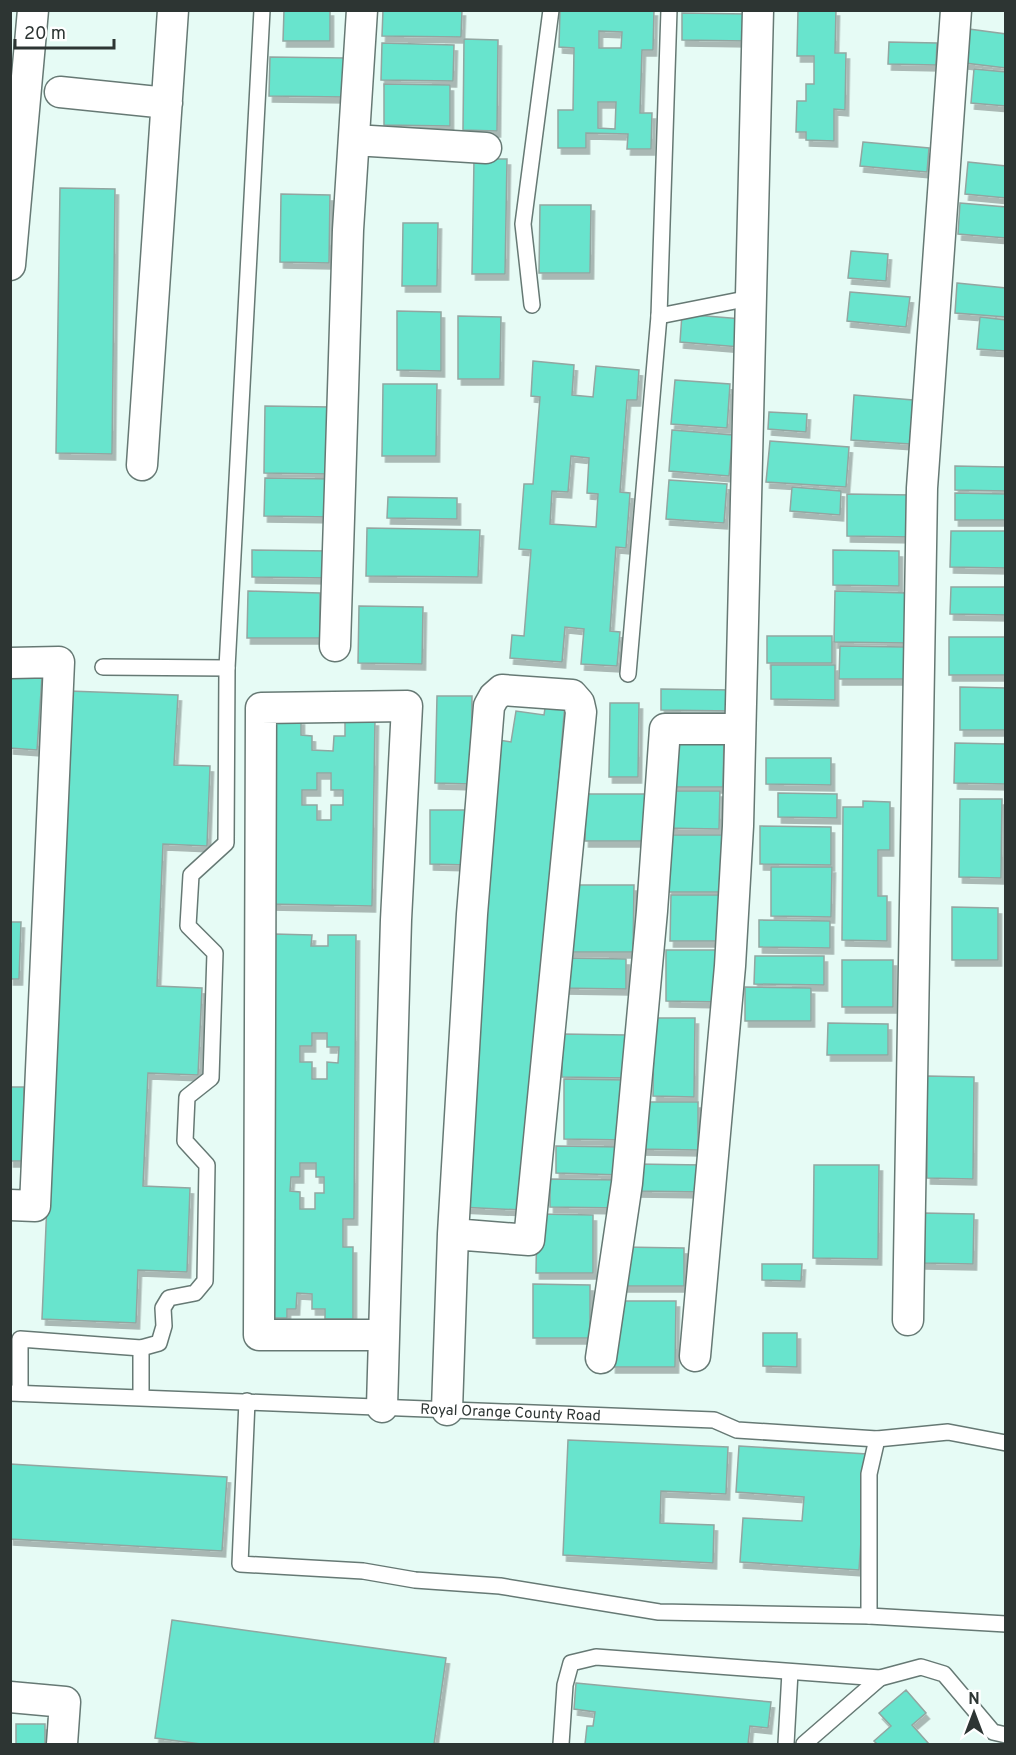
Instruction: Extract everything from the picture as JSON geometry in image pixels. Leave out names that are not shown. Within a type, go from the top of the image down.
[{"type":"street","points":[[142,465],[173,10]]},
{"type":"street","points":[[335,646],[348,230],[362,10]]},
{"type":"street","points":[[695,1356],[730,966],[738,826],[758,10]]},
{"type":"street","points":[[908,1320],[922,488],[956,10]]},
{"type":"street","points":[[10,265],[25,18]]},
{"type":"street","points":[[60,92],[166,103]]},
{"type":"street","points":[[354,140],[486,148]]},
{"type":"street","points":[[10,663],[59,662],[35,1206],[10,1205]]},
{"type":"street","points":[[447,1410],[453,1234],[472,914],[489,706],[502,690],[572,695],[579,703],[581,712],[529,1240],[453,1234]]},
{"type":"street","points":[[382,1407],[396,920],[407,706],[261,708],[259,1335],[384,1335]]},
{"type":"street","points":[[601,1358],[627,1183],[652,911],[665,729],[739,729]]},
{"type":"street","points":[[10,1697],[65,1702],[62,1744]]},
{"type":"lane","points":[[15,1393],[20,1339],[141,1348],[159,1343],[164,1326],[163,1308],[169,1298],[195,1293],[205,1281],[207,1165],[185,1141],[187,1097],[211,1078],[215,953],[188,926],[190,875],[226,843],[227,668],[262,10]]},
{"type":"lane","points":[[532,305],[523,224],[551,10]]},
{"type":"lane","points":[[628,674],[659,316],[669,10]]},
{"type":"lane","points":[[659,316],[750,298]]},
{"type":"lane","points":[[103,667],[227,668]]},
{"type":"lane","points":[[141,1348],[141,1397]]},
{"type":"lane","name":"Royal Orange County Road","points":[[15,1393],[714,1420],[737,1431],[877,1439],[948,1432],[1005,1443]]},
{"type":"lane","points":[[247,1401],[240,1564],[363,1571],[415,1580],[500,1586],[659,1612],[869,1616],[1005,1624]]},
{"type":"lane","points":[[869,1616],[869,1474],[877,1439]]},
{"type":"lane","points":[[561,1744],[565,1685],[572,1663],[596,1657],[880,1678],[921,1667],[944,1674],[993,1732],[1005,1734]]},
{"type":"lane","points":[[786,1744],[790,1672]]},
{"type":"lane","points":[[804,1744],[880,1678]]},
{"type":"building","points":[[284,10],[330,10],[330,41],[283,41]]},
{"type":"building","points":[[383,10],[462,10],[461,37],[382,36]]},
{"type":"building","points":[[560,10],[654,10],[653,50],[642,50],[640,113],[652,113],[651,149],[627,149],[628,134],[586,133],[586,148],[558,148],[558,110],[573,110],[574,48],[559,47]],"holes":[[[599,31],[622,32],[621,48],[599,48]],[[598,102],[616,102],[615,129],[598,128]]]},
{"type":"building","points":[[798,10],[836,10],[835,53],[846,53],[845,110],[834,109],[834,141],[806,140],[806,132],[796,132],[797,101],[806,101],[806,84],[814,84],[814,56],[797,56]]},
{"type":"building","points":[[682,13],[747,14],[746,41],[682,40]]},
{"type":"building","points":[[969,29],[1006,34],[1006,68],[965,63]]},
{"type":"building","points":[[464,39],[498,40],[497,131],[463,130]]},
{"type":"building","points":[[889,42],[937,43],[936,65],[888,64]]},
{"type":"building","points":[[382,43],[454,45],[453,81],[381,80]]},
{"type":"building","points":[[270,57],[345,58],[344,97],[269,96]]},
{"type":"building","points":[[974,69],[1006,72],[1006,106],[971,103]]},
{"type":"building","points":[[384,84],[450,85],[450,126],[384,125]]},
{"type":"building","points":[[863,142],[929,148],[927,172],[860,166]]},
{"type":"building","points":[[474,159],[507,159],[505,274],[472,274]]},
{"type":"building","points":[[968,162],[1006,166],[1006,198],[965,194]]},
{"type":"building","points":[[60,188],[115,189],[112,454],[56,453]]},
{"type":"building","points":[[281,194],[330,195],[329,263],[280,262]]},
{"type":"building","points":[[960,203],[1006,207],[1006,238],[958,234]]},
{"type":"building","points":[[540,205],[591,205],[590,273],[539,273]]},
{"type":"building","points":[[403,223],[438,223],[437,286],[402,286]]},
{"type":"building","points":[[851,251],[888,254],[886,281],[848,278]]},
{"type":"building","points":[[957,283],[1006,288],[1006,317],[955,313]]},
{"type":"building","points":[[850,292],[910,297],[906,327],[847,321]]},
{"type":"building","points":[[397,311],[441,312],[441,371],[397,370]]},
{"type":"building","points":[[682,314],[742,319],[740,347],[680,342]]},
{"type":"building","points":[[458,316],[501,317],[500,379],[458,379]]},
{"type":"building","points":[[980,317],[1006,320],[1006,351],[977,349]]},
{"type":"building","points":[[533,361],[574,365],[572,395],[593,397],[596,366],[639,370],[637,400],[627,400],[620,492],[630,493],[626,548],[616,547],[610,631],[620,632],[617,666],[581,664],[584,629],[565,627],[562,662],[510,658],[512,635],[524,636],[531,550],[519,549],[524,484],[533,484],[540,397],[531,396]],"holes":[[[571,456],[589,458],[587,493],[598,494],[596,527],[550,524],[552,491],[568,492]]]},
{"type":"building","points":[[675,380],[730,384],[727,428],[671,424]]},
{"type":"building","points":[[383,384],[437,384],[436,456],[382,456]]},
{"type":"building","points":[[854,395],[913,400],[910,444],[851,440]]},
{"type":"building","points":[[265,406],[331,407],[330,474],[264,473]]},
{"type":"building","points":[[769,412],[807,414],[806,432],[768,429]]},
{"type":"building","points":[[672,430],[733,435],[729,476],[669,471]]},
{"type":"building","points":[[770,441],[849,447],[846,487],[766,482]]},
{"type":"building","points":[[955,466],[1006,467],[1006,491],[955,490]]},
{"type":"building","points":[[265,478],[333,479],[333,517],[264,516]]},
{"type":"building","points":[[669,480],[727,484],[724,523],[666,519]]},
{"type":"building","points":[[792,487],[841,491],[840,515],[790,511]]},
{"type":"building","points":[[955,493],[1006,494],[1006,520],[955,520]]},
{"type":"building","points":[[847,494],[912,495],[912,537],[847,536]]},
{"type":"building","points":[[388,497],[457,498],[457,519],[387,518]]},
{"type":"building","points":[[367,528],[480,530],[478,577],[366,576]]},
{"type":"building","points":[[951,531],[1006,531],[1006,568],[950,567]]},
{"type":"building","points":[[252,550],[330,551],[330,578],[252,577]]},
{"type":"building","points":[[833,550],[899,551],[899,586],[833,585]]},
{"type":"building","points":[[951,587],[1006,587],[1006,615],[950,614]]},
{"type":"building","points":[[248,591],[320,593],[320,638],[247,638]]},
{"type":"building","points":[[835,591],[907,593],[907,643],[834,642]]},
{"type":"building","points":[[359,606],[423,607],[422,664],[358,663]]},
{"type":"building","points":[[767,636],[832,636],[832,663],[767,663]]},
{"type":"building","points":[[949,637],[1006,637],[1006,675],[949,675]]},
{"type":"building","points":[[840,646],[904,647],[904,679],[839,679]]},
{"type":"building","points":[[771,665],[835,665],[835,700],[771,699]]},
{"type":"building","points":[[10,675],[42,677],[37,750],[10,748]]},
{"type":"building","points":[[960,687],[1006,688],[1006,730],[960,730]]},
{"type":"building","points":[[661,689],[733,690],[733,711],[661,710]]},
{"type":"building","points":[[69,691],[178,695],[174,765],[210,766],[207,846],[163,844],[157,986],[202,988],[198,1075],[148,1073],[143,1186],[190,1188],[187,1272],[138,1270],[136,1323],[42,1319]]},
{"type":"building","points":[[437,696],[472,696],[471,784],[435,783]]},
{"type":"building","points":[[546,701],[565,703],[523,1210],[459,1207],[492,739],[511,742],[516,711],[544,715]]},
{"type":"building","points":[[610,703],[639,703],[638,777],[609,777]]},
{"type":"building","points":[[270,719],[301,719],[301,735],[312,736],[312,750],[333,751],[334,736],[345,736],[345,720],[375,720],[372,906],[267,904]],"holes":[[[317,773],[331,773],[331,790],[343,790],[343,805],[331,805],[331,820],[317,820],[317,805],[302,805],[302,790],[317,790]]]},
{"type":"building","points":[[669,737],[724,737],[723,787],[669,787]]},
{"type":"building","points":[[955,743],[1006,744],[1006,784],[954,783]]},
{"type":"building","points":[[766,758],[831,758],[831,785],[766,784]]},
{"type":"building","points":[[664,791],[720,791],[719,829],[663,828]]},
{"type":"building","points":[[778,793],[837,794],[837,818],[778,817]]},
{"type":"building","points":[[586,794],[652,794],[652,841],[585,841]]},
{"type":"building","points":[[960,799],[1002,799],[1001,878],[959,877]]},
{"type":"building","points":[[863,801],[890,802],[890,850],[878,850],[878,896],[887,896],[887,941],[842,940],[843,807],[863,807]]},
{"type":"building","points":[[430,810],[469,810],[468,865],[430,864]]},
{"type":"building","points":[[760,826],[831,827],[831,865],[760,864]]},
{"type":"building","points":[[669,835],[725,835],[724,892],[668,892]]},
{"type":"building","points":[[771,867],[832,867],[831,917],[771,916]]},
{"type":"building","points":[[568,885],[634,885],[633,952],[568,952]]},
{"type":"building","points":[[671,895],[725,895],[725,941],[670,941]]},
{"type":"building","points":[[952,907],[998,908],[998,960],[952,960]]},
{"type":"building","points":[[759,920],[830,921],[830,948],[759,947]]},
{"type":"building","points":[[10,922],[21,922],[19,979],[10,979]]},
{"type":"building","points":[[274,934],[312,935],[311,946],[328,946],[328,935],[356,935],[354,1219],[343,1219],[343,1247],[353,1247],[353,1319],[325,1319],[325,1309],[312,1309],[312,1294],[297,1293],[296,1309],[287,1309],[287,1318],[261,1318]],"holes":[[[312,1033],[327,1033],[327,1047],[339,1047],[338,1063],[327,1062],[327,1079],[312,1079],[312,1062],[300,1062],[300,1046],[312,1046]],[[300,1163],[316,1163],[316,1177],[324,1177],[324,1193],[315,1193],[315,1209],[300,1209],[300,1192],[290,1191],[291,1177],[300,1177]]]},
{"type":"building","points":[[666,950],[721,950],[721,1002],[666,1001]]},
{"type":"building","points":[[755,956],[824,956],[824,985],[754,984]]},
{"type":"building","points":[[562,958],[626,959],[626,989],[561,988]]},
{"type":"building","points":[[842,960],[893,960],[893,1007],[842,1007]]},
{"type":"building","points":[[745,987],[811,988],[811,1021],[745,1021]]},
{"type":"building","points":[[654,1018],[695,1018],[694,1097],[653,1096]]},
{"type":"building","points":[[828,1023],[888,1024],[888,1055],[827,1055]]},
{"type":"building","points":[[562,1034],[627,1035],[627,1078],[562,1077]]},
{"type":"building","points":[[927,1076],[974,1077],[973,1179],[927,1178]]},
{"type":"building","points":[[564,1079],[627,1080],[626,1140],[564,1139]]},
{"type":"building","points":[[10,1087],[24,1087],[23,1161],[10,1161]]},
{"type":"building","points":[[639,1102],[698,1102],[698,1150],[638,1149]]},
{"type":"building","points":[[556,1146],[622,1147],[622,1175],[556,1173]]},
{"type":"building","points":[[635,1164],[703,1165],[702,1192],[634,1191]]},
{"type":"building","points":[[814,1165],[879,1165],[878,1259],[813,1258]]},
{"type":"building","points":[[550,1179],[620,1180],[620,1208],[550,1207]]},
{"type":"building","points":[[922,1213],[974,1214],[973,1264],[922,1263]]},
{"type":"building","points":[[537,1214],[593,1215],[593,1273],[536,1273]]},
{"type":"building","points":[[622,1247],[684,1248],[684,1286],[622,1286]]},
{"type":"building","points":[[762,1264],[802,1264],[801,1281],[762,1280]]},
{"type":"building","points":[[533,1284],[590,1285],[590,1338],[533,1338]]},
{"type":"building","points":[[613,1301],[676,1301],[675,1367],[612,1367]]},
{"type":"building","points":[[763,1333],[797,1333],[797,1367],[763,1366]]},
{"type":"building","points":[[568,1440],[728,1447],[726,1494],[661,1491],[660,1523],[714,1525],[713,1563],[563,1555]]},
{"type":"building","points":[[739,1446],[867,1454],[859,1570],[740,1562],[743,1518],[802,1521],[804,1497],[736,1492]]},
{"type":"building","points":[[10,1464],[227,1477],[222,1551],[10,1539]]},
{"type":"building","points":[[172,1620],[446,1658],[434,1744],[201,1744],[155,1738]]},
{"type":"building","points":[[576,1683],[771,1702],[768,1728],[750,1726],[748,1744],[585,1744],[587,1726],[593,1726],[595,1712],[574,1709]]},
{"type":"building","points":[[906,1690],[926,1713],[912,1725],[929,1744],[877,1744],[874,1741],[891,1726],[879,1713]]},
{"type":"building","points":[[16,1724],[45,1724],[45,1744],[16,1744]]}]
